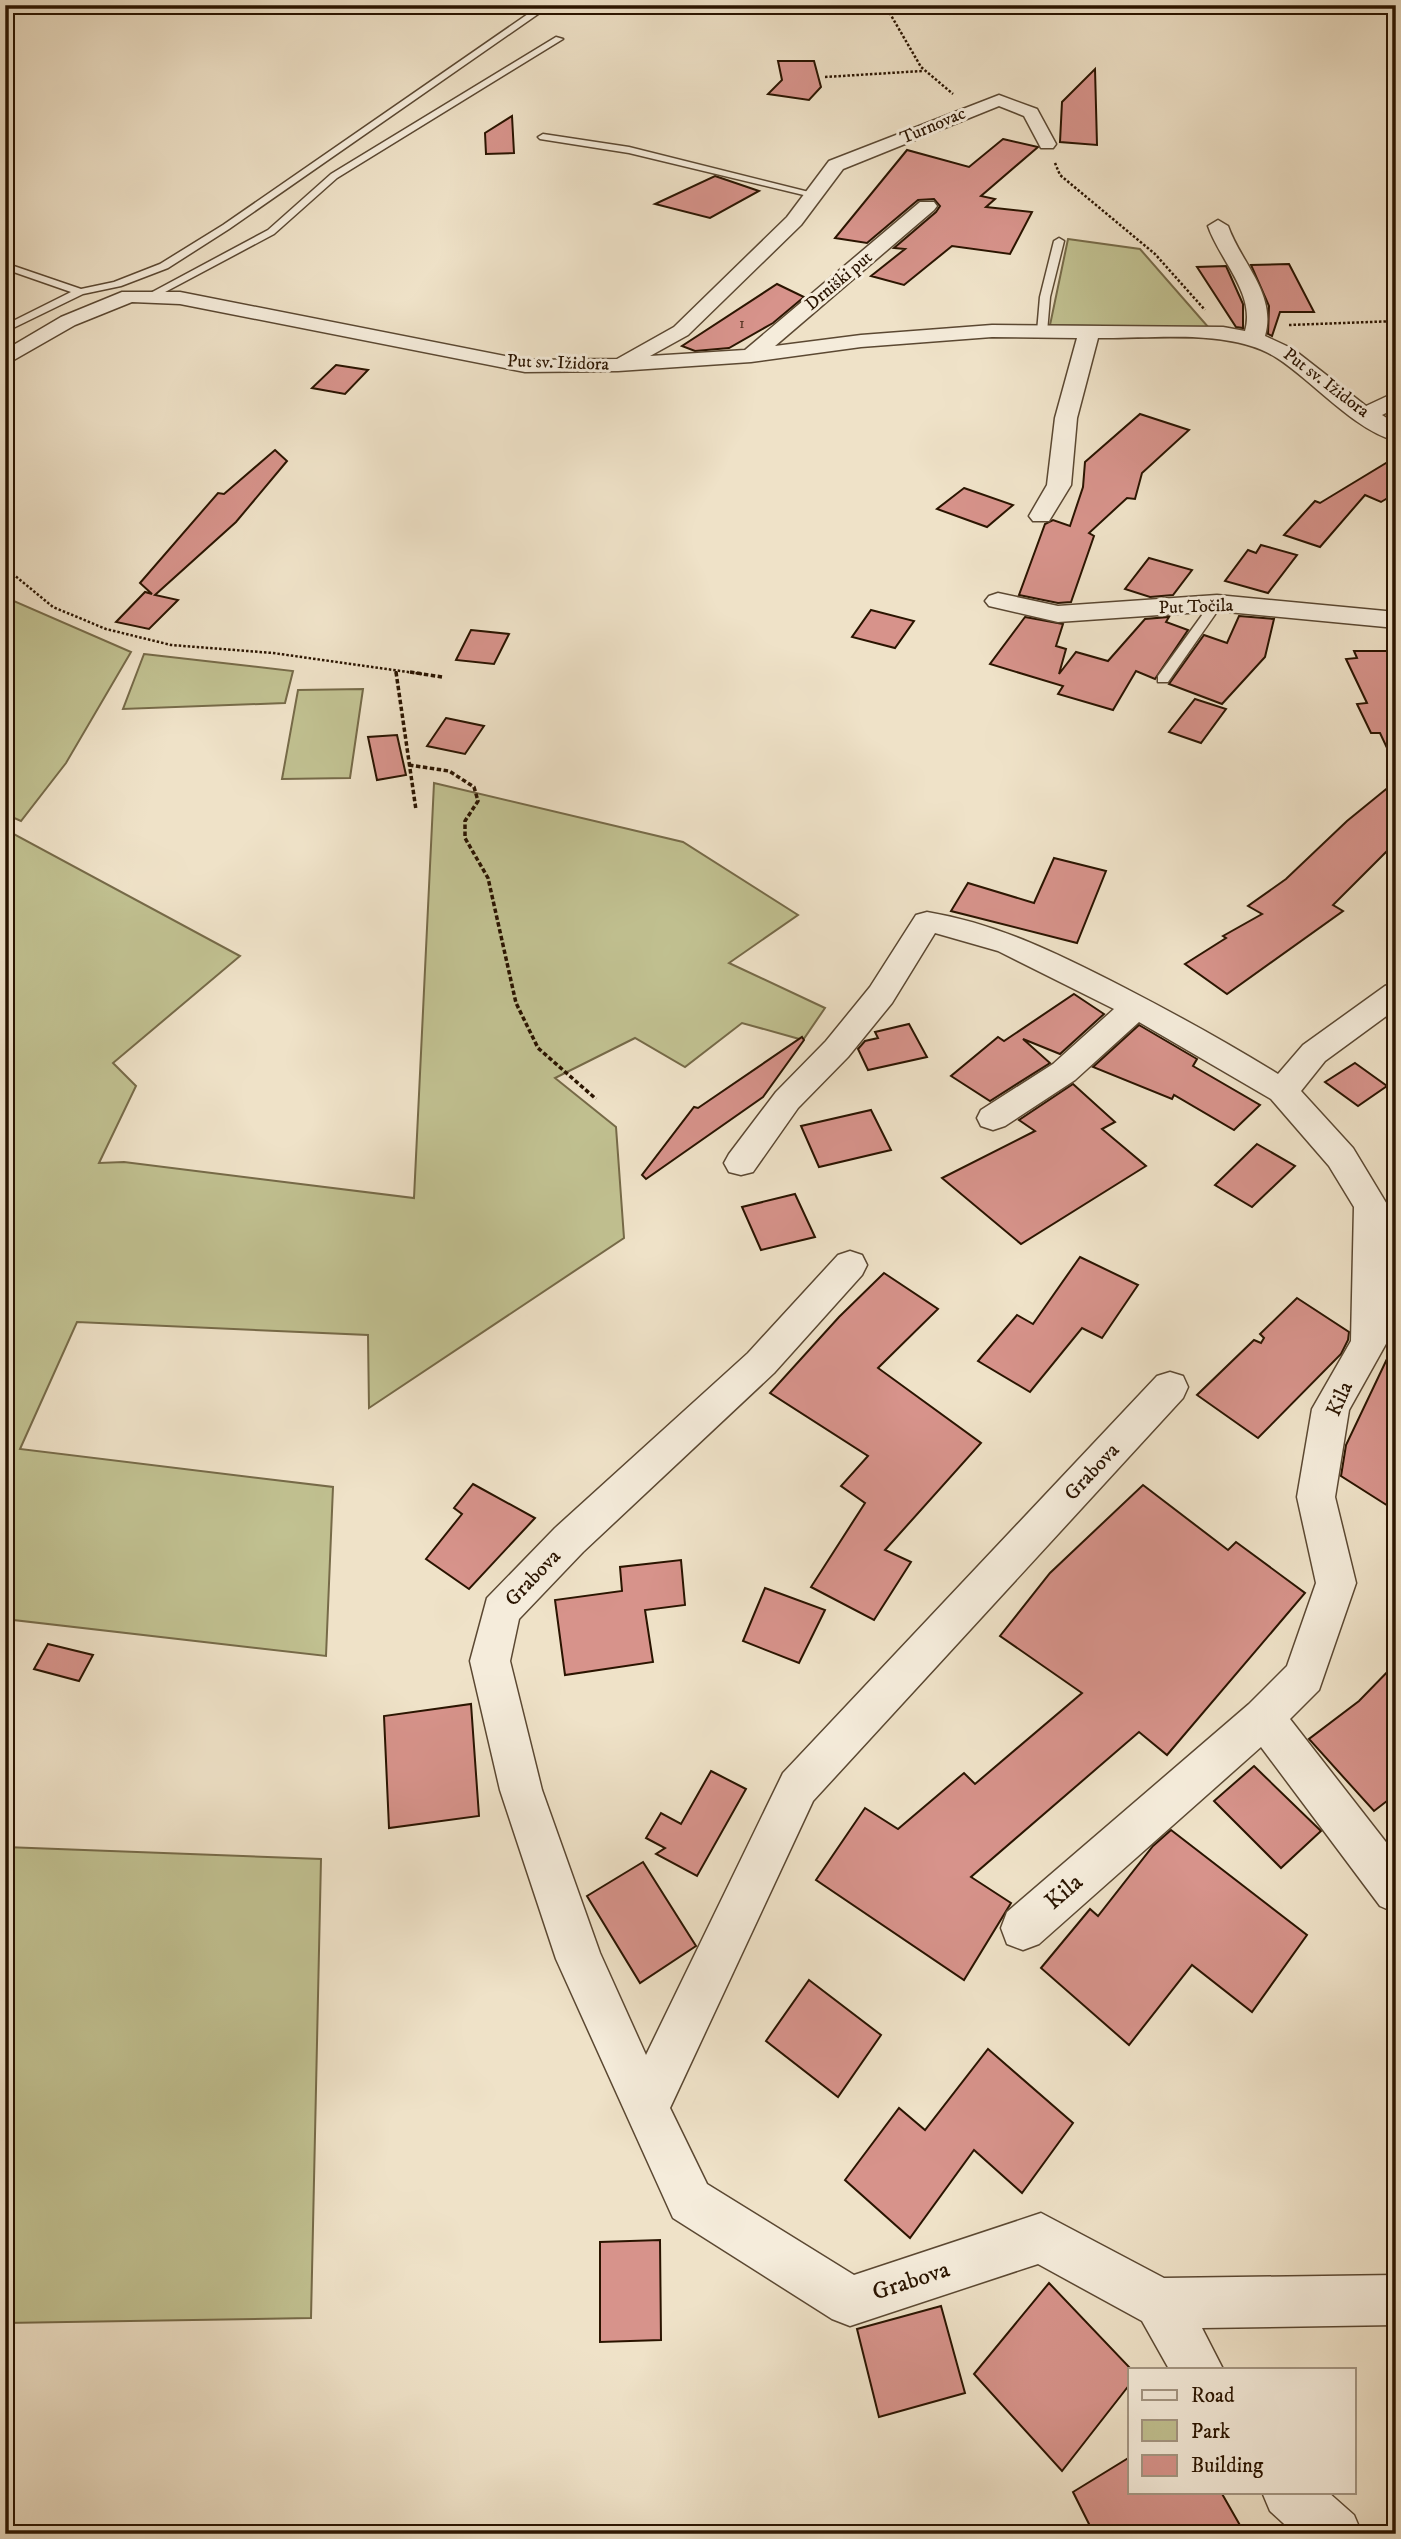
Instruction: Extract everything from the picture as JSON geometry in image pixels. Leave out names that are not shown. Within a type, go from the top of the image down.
[{"type":"street","name":"Turnovac","points":[[618,365],[681,331],[794,221],[836,165],[999,100],[1031,113],[1047,145]]},
{"type":"street","name":"Drniški put","points":[[751,356],[928,206]]},
{"type":"street","points":[[1218,226],[1222,243],[1259,308],[1257,331]]},
{"type":"street","name":"Put sv. Ižidora","points":[[5,359],[68,321],[129,296],[180,298],[526,366],[618,365],[751,356],[861,341],[992,331],[1089,334],[1257,331],[1337,396],[1396,434]]},
{"type":"street","points":[[1041,516],[1059,485],[1066,418],[1089,334]]},
{"type":"street","points":[[1367,414],[1396,399]]},
{"type":"street","name":"Put Točila","points":[[998,601],[1058,614],[1217,603],[1396,620]]},
{"type":"street","name":"Kila","points":[[741,1163],[787,1100],[836,1049],[881,995],[927,922],[959,926],[1017,946],[1224,1055],[1282,1091],[1341,1157],[1371,1206],[1372,1299],[1369,1342],[1331,1409],[1316,1497],[1336,1583],[1304,1677],[1264,1718],[1023,1928]]},
{"type":"street","points":[[1282,1091],[1314,1052],[1396,993]]},
{"type":"street","points":[[993,1118],[1064,1072],[1136,1007]]},
{"type":"street","name":"Grabova","points":[[850,1265],[761,1363],[569,1540],[501,1611],[489,1661],[521,1790],[579,1959],[645,2108],[690,2201],[850,2301],[1041,2238],[1160,2303],[1396,2300]]},
{"type":"street","name":"Grabova","points":[[645,2108],[798,1787],[1170,1387]]},
{"type":"street","points":[[1264,1718],[1396,1891]]},
{"type":"street","points":[[1160,2303],[1196,2368]]},
{"type":"street","points":[[1291,2494],[1335,2534]]},
{"type":"lane","points":[[5,329],[80,292],[117,284],[164,266],[226,227],[547,5]]},
{"type":"lane","points":[[148,297],[271,232],[334,176],[559,39]]},
{"type":"lane","points":[[544,137],[629,150],[812,194]]},
{"type":"lane","points":[[1042,332],[1045,297],[1059,241]]},
{"type":"lane","points":[[5,266],[80,292]]},
{"type":"lane","points":[[1163,678],[1217,603]]},
{"type":"path","points":[[885,5],[922,71],[935,85],[968,101],[986,104]]},
{"type":"path","points":[[825,77],[922,71]]},
{"type":"path","points":[[1047,145],[1060,175],[1123,225],[1187,284],[1223,333]]},
{"type":"path","points":[[1257,331],[1396,321]]},
{"type":"path","points":[[5,571],[8,570],[53,607],[106,629],[171,645],[273,653],[442,677]]},
{"type":"path","points":[[396,671],[416,810]]},
{"type":"path","points":[[409,765],[449,771],[474,787],[478,801],[465,821],[465,838],[488,878],[516,1003],[538,1048],[596,1099]]},
{"type":"green space","points":[[1068,239],[1140,249],[1209,328],[1050,325]]},
{"type":"green space","points":[[5,594],[9,599],[131,652],[66,763],[21,821],[5,814]]},
{"type":"green space","points":[[144,654],[293,671],[285,703],[123,709]]},
{"type":"green space","points":[[363,689],[350,778],[282,779],[298,690]]},
{"type":"green space","points":[[434,783],[683,842],[798,915],[729,963],[825,1008],[803,1040],[742,1023],[685,1067],[635,1038],[555,1078],[616,1127],[624,1238],[369,1408],[368,1335],[77,1322],[20,1449],[333,1487],[326,1656],[5,1619],[5,843],[12,833],[240,956],[113,1063],[136,1086],[99,1163],[124,1162],[414,1198]]},
{"type":"green space","points":[[5,1847],[321,1859],[311,2318],[5,2323]]},
{"type":"building","points":[[778,61],[814,61],[821,87],[809,100],[768,94],[782,80]]},
{"type":"building","points":[[1095,69],[1097,145],[1060,142],[1062,102]]},
{"type":"building","points":[[512,116],[514,153],[486,154],[485,133]]},
{"type":"building","points":[[1003,139],[1038,147],[981,196],[995,199],[986,207],[1032,212],[1010,254],[952,246],[904,285],[871,276],[905,249],[894,248],[936,212],[940,206],[934,199],[918,200],[867,243],[835,238],[907,150],[969,167]]},
{"type":"building","points":[[715,176],[759,191],[710,218],[655,204]]},
{"type":"building","points":[[1289,264],[1314,312],[1280,312],[1272,336],[1268,334],[1269,306],[1251,265]]},
{"type":"building","points":[[1226,266],[1243,304],[1243,328],[1236,327],[1197,267]]},
{"type":"building","points":[[777,284],[804,297],[773,323],[729,348],[695,351],[682,346]]},
{"type":"building","points":[[336,365],[368,370],[345,394],[312,388]]},
{"type":"building","points":[[1140,414],[1189,430],[1142,473],[1135,499],[1127,498],[1089,533],[1094,536],[1071,602],[1058,603],[1019,595],[1045,524],[1053,520],[1070,526],[1083,487],[1085,462]]},
{"type":"building","points":[[275,450],[287,461],[236,522],[155,595],[178,600],[149,629],[116,622],[145,592],[152,594],[140,583],[218,493],[224,494]]},
{"type":"building","points":[[1396,457],[1396,493],[1381,502],[1365,495],[1320,547],[1284,535],[1315,501],[1320,503]]},
{"type":"building","points":[[964,488],[1013,505],[987,527],[937,509]]},
{"type":"building","points":[[1261,545],[1297,555],[1268,593],[1225,581],[1248,550],[1256,553]]},
{"type":"building","points":[[1149,558],[1192,570],[1173,595],[1150,597],[1125,589]]},
{"type":"building","points":[[871,610],[914,621],[895,648],[852,637]]},
{"type":"building","points":[[1239,616],[1274,619],[1265,657],[1222,704],[1169,684],[1204,635],[1227,643]]},
{"type":"building","points":[[1025,617],[1063,624],[1056,646],[1066,649],[1059,674],[1076,652],[1108,661],[1145,619],[1169,617],[1166,622],[1188,630],[1155,679],[1136,671],[1113,710],[1058,694],[1063,686],[990,664]]},
{"type":"building","points":[[471,630],[509,634],[494,664],[456,660]]},
{"type":"building","points":[[1354,651],[1396,651],[1396,767],[1380,733],[1371,733],[1357,704],[1367,703],[1346,659],[1357,658]]},
{"type":"building","points":[[1195,699],[1226,709],[1201,743],[1169,732]]},
{"type":"building","points":[[446,718],[484,726],[465,754],[427,746]]},
{"type":"building","points":[[397,735],[406,775],[377,780],[368,737]]},
{"type":"building","points":[[1396,781],[1396,842],[1333,905],[1343,911],[1227,994],[1185,964],[1226,938],[1223,936],[1262,914],[1248,906],[1286,879],[1347,821]]},
{"type":"building","points":[[1054,858],[1106,871],[1077,943],[951,911],[968,883],[1034,903]]},
{"type":"building","points":[[1074,994],[1104,1014],[1060,1054],[1023,1039],[1050,1063],[990,1101],[951,1076],[998,1037],[1004,1041]]},
{"type":"building","points":[[909,1024],[927,1057],[868,1070],[858,1049],[865,1041],[878,1038],[875,1032]]},
{"type":"building","points":[[1139,1025],[1197,1059],[1193,1066],[1260,1105],[1234,1130],[1174,1095],[1172,1099],[1093,1067]]},
{"type":"building","points":[[802,1037],[804,1040],[763,1097],[646,1179],[642,1175],[694,1107],[698,1108]]},
{"type":"building","points":[[1355,1063],[1387,1086],[1358,1106],[1325,1082]]},
{"type":"building","points":[[1073,1084],[1115,1122],[1102,1129],[1146,1166],[1021,1244],[942,1178],[1035,1131],[1019,1120]]},
{"type":"building","points":[[871,1110],[891,1150],[819,1167],[801,1126]]},
{"type":"building","points":[[1257,1144],[1295,1166],[1252,1207],[1215,1185]]},
{"type":"building","points":[[795,1194],[815,1237],[761,1250],[742,1207]]},
{"type":"building","points":[[1080,1257],[1138,1285],[1102,1338],[1082,1328],[1030,1392],[978,1361],[1017,1315],[1033,1324]]},
{"type":"building","points":[[884,1273],[938,1309],[878,1368],[981,1443],[885,1550],[911,1562],[874,1620],[811,1587],[865,1503],[841,1486],[868,1456],[770,1393],[839,1317]]},
{"type":"building","points":[[1297,1298],[1349,1332],[1348,1340],[1341,1354],[1258,1438],[1197,1395],[1254,1340],[1261,1343],[1264,1338],[1260,1334]]},
{"type":"building","points":[[1396,1340],[1396,1511],[1341,1476],[1346,1445]]},
{"type":"building","points":[[473,1484],[535,1518],[469,1589],[426,1559],[462,1514],[454,1508]]},
{"type":"building","points":[[1143,1485],[1228,1550],[1236,1542],[1305,1593],[1167,1755],[1139,1732],[971,1877],[1011,1903],[964,1980],[816,1880],[865,1808],[898,1829],[964,1773],[975,1784],[1082,1693],[1000,1636],[1050,1573]]},
{"type":"building","points":[[681,1560],[685,1605],[645,1610],[653,1662],[565,1675],[555,1600],[622,1591],[620,1567]]},
{"type":"building","points":[[765,1588],[825,1610],[799,1663],[743,1641]]},
{"type":"building","points":[[48,1644],[93,1655],[79,1681],[34,1669]]},
{"type":"building","points":[[1396,1663],[1396,1794],[1374,1811],[1309,1739],[1359,1701]]},
{"type":"building","points":[[471,1704],[479,1816],[389,1828],[384,1716]]},
{"type":"building","points":[[1254,1766],[1321,1831],[1281,1868],[1214,1801]]},
{"type":"building","points":[[711,1771],[746,1789],[697,1876],[656,1854],[665,1848],[646,1838],[661,1813],[681,1824]]},
{"type":"building","points":[[1171,1830],[1307,1935],[1252,2012],[1192,1965],[1129,2045],[1041,1968],[1090,1909],[1098,1916],[1153,1846]]},
{"type":"building","points":[[643,1862],[696,1946],[640,1983],[587,1896]]},
{"type":"building","points":[[809,1980],[881,2035],[838,2097],[766,2041]]},
{"type":"building","points":[[988,2049],[1073,2123],[1022,2193],[974,2150],[910,2238],[845,2180],[899,2108],[925,2130]]},
{"type":"building","points":[[660,2240],[661,2340],[600,2342],[600,2242]]},
{"type":"building","points":[[1049,2283],[1130,2368],[1128,2387],[1062,2471],[974,2374]]},
{"type":"building","points":[[941,2306],[965,2393],[879,2417],[857,2329]]},
{"type":"building","points":[[1128,2458],[1128,2494],[1222,2494],[1245,2534],[1094,2534],[1073,2492]]}]
